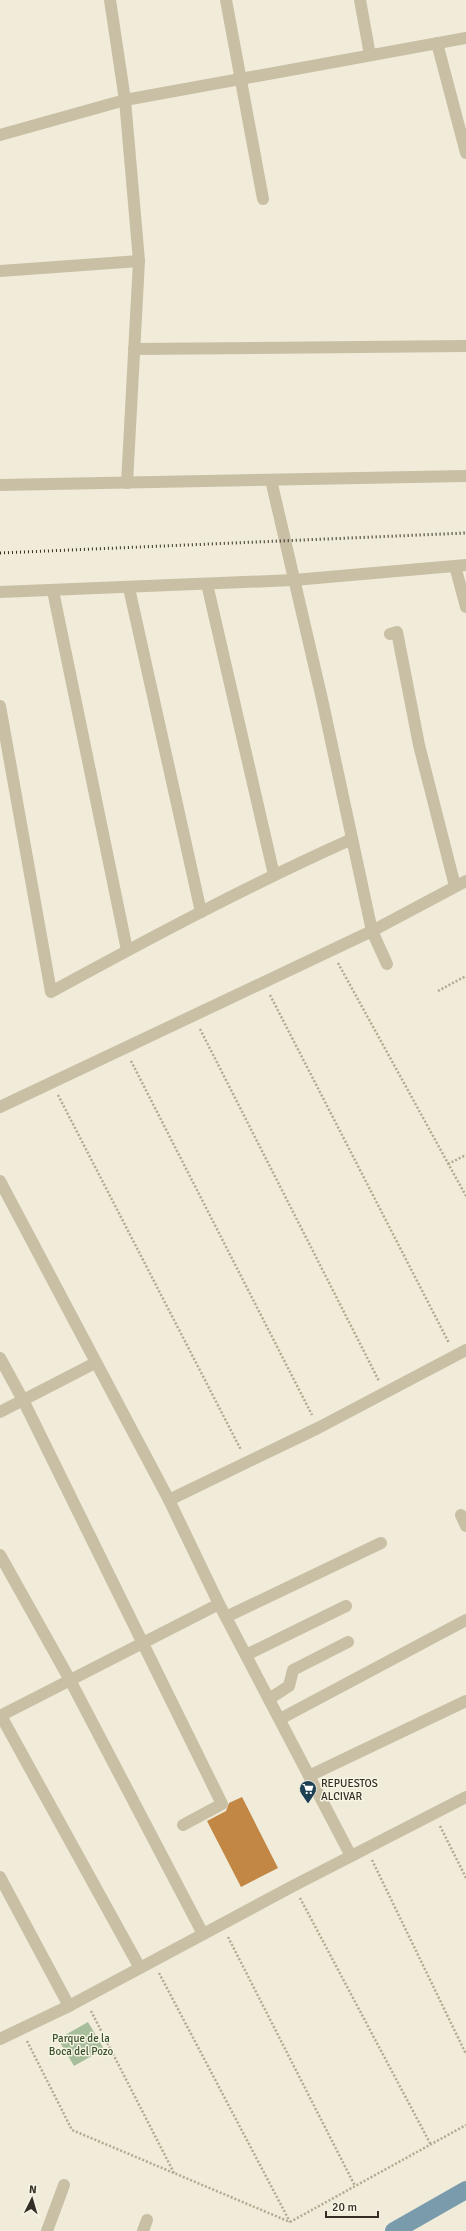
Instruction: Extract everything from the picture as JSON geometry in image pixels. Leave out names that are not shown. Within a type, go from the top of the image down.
[{"type":"street","points":[[110,0],[125,100],[139,261],[127,483]]},
{"type":"street","points":[[226,0],[263,199]]},
{"type":"street","points":[[360,0],[370,55]]},
{"type":"street","points":[[0,135],[125,100],[466,38]]},
{"type":"street","points":[[437,43],[466,153]]},
{"type":"street","points":[[0,271],[139,261]]},
{"type":"street","points":[[134,349],[466,346]]},
{"type":"street","points":[[0,485],[466,476]]},
{"type":"street","points":[[271,480],[322,699],[372,931],[387,964]]},
{"type":"street","points":[[0,592],[129,588],[294,580],[460,565],[466,607]]},
{"type":"street","points":[[206,584],[274,875]]},
{"type":"street","points":[[129,588],[201,912]]},
{"type":"street","points":[[53,591],[127,950]]},
{"type":"street","points":[[0,1107],[372,931],[461,884],[419,745],[397,632],[390,634]]},
{"type":"street","points":[[0,706],[51,992],[127,950],[201,912],[274,875],[352,839]]},
{"type":"street","points":[[0,1181],[95,1363],[169,1500],[219,1604],[351,1856]]},
{"type":"street","points":[[169,1500],[318,1428],[461,1353]]},
{"type":"street","points":[[0,1358],[23,1400],[141,1644],[222,1804],[182,1824]]},
{"type":"street","points":[[0,1412],[95,1363]]},
{"type":"street","points":[[226,1617],[381,1543]]},
{"type":"street","points":[[0,1555],[70,1680],[203,1934]]},
{"type":"street","points":[[140,1968],[0,1716],[219,1604]]},
{"type":"street","points":[[246,1655],[346,1606]]},
{"type":"street","points":[[280,1719],[466,1620]]},
{"type":"street","points":[[269,1699],[289,1686],[293,1670],[348,1642]]},
{"type":"street","points":[[309,1776],[466,1701]]},
{"type":"street","points":[[1,2037],[22,2029],[69,2006],[293,1886],[466,1797]]},
{"type":"street","points":[[0,1877],[69,2006]]},
{"type":"street","points":[[47,2231],[64,2185]]},
{"type":"path","points":[[331,950],[466,1196]]},
{"type":"path","points":[[438,990],[466,976]]},
{"type":"path","points":[[264,982],[461,1353]]},
{"type":"path","points":[[193,1015],[385,1392]]},
{"type":"path","points":[[124,1048],[318,1428]]},
{"type":"path","points":[[51,1083],[247,1462]]},
{"type":"path","points":[[448,1164],[466,1155]]},
{"type":"path","points":[[433,1813],[466,1878]]},
{"type":"path","points":[[366,1848],[466,2054]]},
{"type":"path","points":[[293,1886],[431,2145]]},
{"type":"path","points":[[221,1924],[355,2186]]},
{"type":"path","points":[[152,1962],[290,2222]]},
{"type":"path","points":[[84,1998],[174,2173]]},
{"type":"path","points":[[22,2029],[72,2130],[290,2222]]},
{"type":"path","points":[[290,2222],[466,2125]]},
{"type":"green space","name":"Parque de la Boca del Pozo","points":[[88,2022],[104,2049],[74,2066],[58,2039]]},
{"type":"building","points":[[242,1797],[278,1868],[241,1887],[207,1821],[226,1811],[229,1803]]},
{"type":"waterway","points":[[394,2231],[466,2190]]},
{"type":"railway","points":[[0,553],[466,533]]},
{"type":"place","name":"REPUESTOS ALCIVAR","points":[[308,1804]]}]
